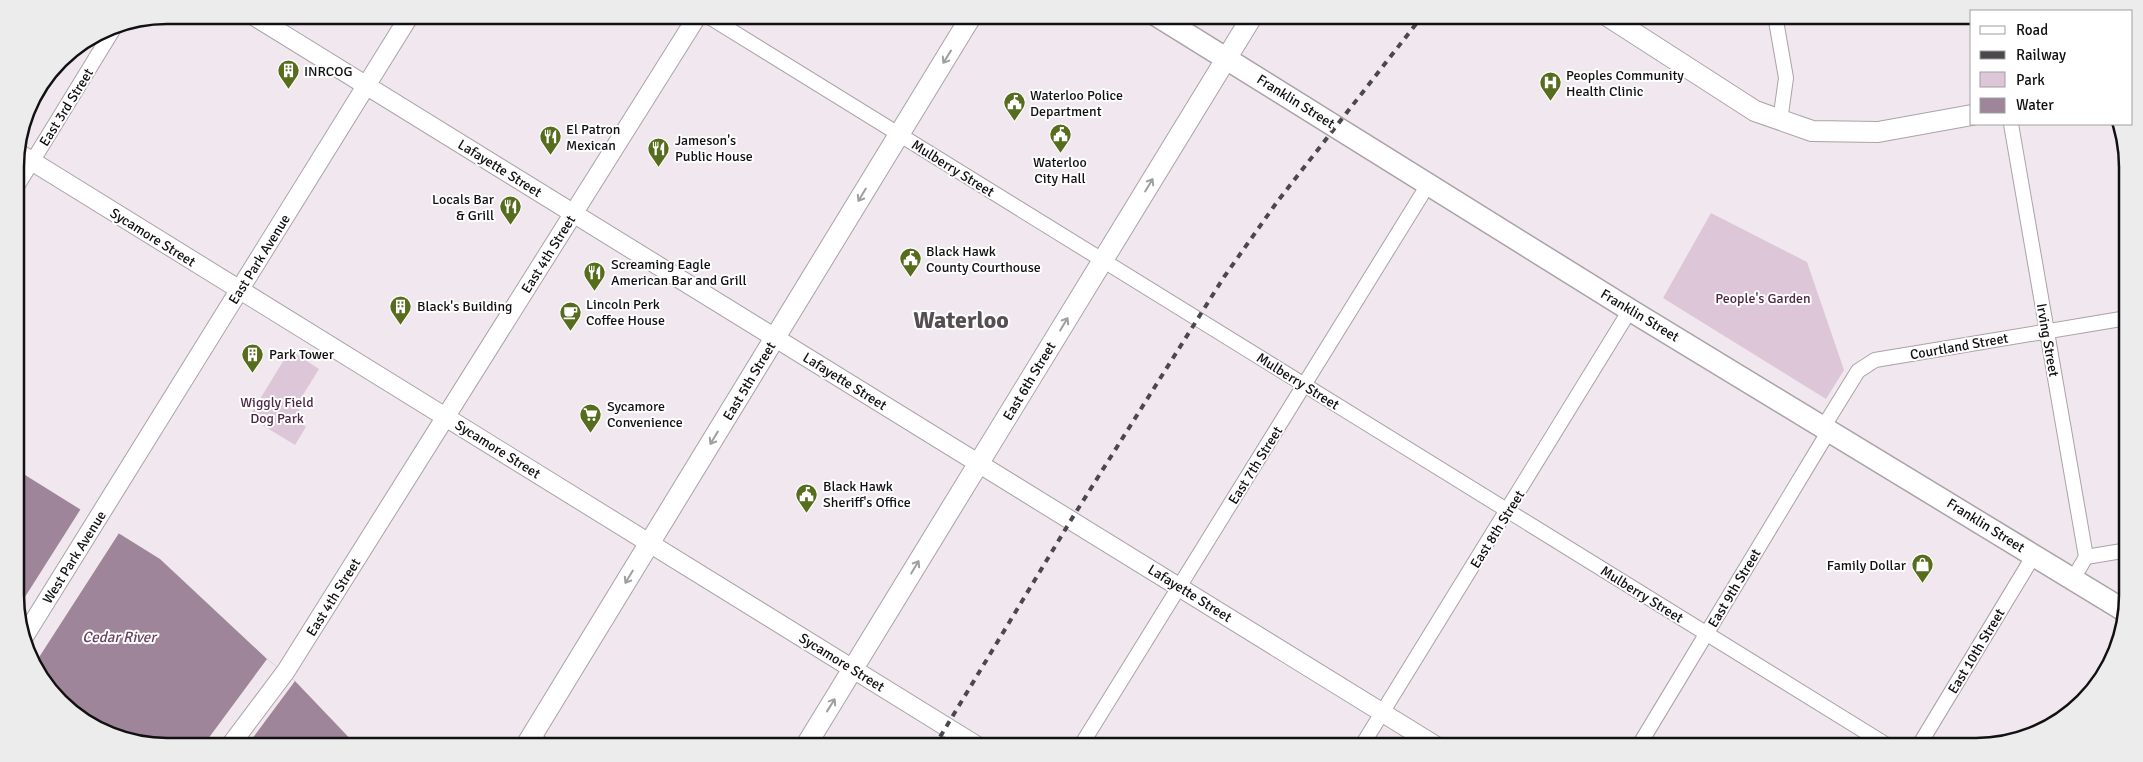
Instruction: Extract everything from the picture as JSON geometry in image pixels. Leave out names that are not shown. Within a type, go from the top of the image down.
[{"type":"main road","name":"East 5th Street","points":[[537,738],[650,543],[967,24]]},
{"type":"main road","name":"Franklin Street","points":[[1171,24],[1430,183],[1630,310],[2118,606]]},
{"type":"main road","name":"East 6th Street","points":[[811,738],[1248,24]]},
{"type":"main road","points":[[1620,24],[1755,110],[1780,121],[1812,131],[1878,132],[1970,115]]},
{"type":"street","name":"Lafayette Street","points":[[266,24],[1424,738]]},
{"type":"street","name":"East Park Avenue","points":[[108,503],[404,24]]},
{"type":"street","name":"East 4th Street","points":[[237,738],[286,671],[692,24]]},
{"type":"street","name":"Mulberry Street","points":[[720,24],[1875,738]]},
{"type":"street","points":[[1777,24],[1786,78],[1780,121]]},
{"type":"street","name":"East 3rd Street","points":[[24,175],[110,35]]},
{"type":"street","name":"Irving Street","points":[[2011,125],[2086,557]]},
{"type":"street","name":"Sycamore Street","points":[[24,157],[964,738]]},
{"type":"street","name":"East 7th Street","points":[[1086,738],[1430,183]]},
{"type":"street","name":"East 8th Street","points":[[1366,738],[1508,511],[1630,310]]},
{"type":"street","name":"Courtland Street","points":[[1827,428],[1858,371],[1875,360],[2119,319]]},
{"type":"street","name":"East 9th Street","points":[[1643,738],[1707,634],[1827,428]]},
{"type":"street","name":"West Park Avenue","points":[[28,630],[108,503]]},
{"type":"street","points":[[2073,579],[2086,557],[2119,552]]},
{"type":"street","name":"East 10th Street","points":[[1923,738],[2034,555]]},
{"type":"green space","name":"People's Garden","points":[[1711,213],[1807,262],[1844,370],[1826,399],[1663,298]]},
{"type":"green space","name":"Wiggly Field Dog Park","points":[[290,350],[319,369],[298,403],[300,422],[306,427],[295,445],[249,417]]},
{"type":"water","name":"Cedar River","points":[[24,474],[160,559],[267,659],[295,681],[349,738],[167,738],[139,736],[103,724],[72,703],[59,690],[38,659],[26,623],[24,595]]},
{"type":"pier","points":[[82,507],[121,530],[38,659],[26,623],[24,598]]},
{"type":"pier","points":[[267,659],[295,681],[253,738],[209,738]]},
{"type":"railway","points":[[939,738],[1071,520],[1224,277],[1277,202],[1416,24]]},
{"type":"place","name":"INRCOG","points":[[288,90]]},
{"type":"place","name":"Peoples Community Health Clinic","points":[[1550,102]]},
{"type":"place","name":"Waterloo Police Department","points":[[1014,122]]},
{"type":"place","name":"Waterloo City Hall","points":[[1060,153]]},
{"type":"place","name":"El Patron Mexican","points":[[550,156]]},
{"type":"place","name":"Jameson's Public House","points":[[659,167]]},
{"type":"place","name":"Locals Bar & Grill","points":[[510,226]]},
{"type":"place","name":"Black Hawk County Courthouse","points":[[910,278]]},
{"type":"place","name":"Screaming Eagle American Bar and Grill","points":[[595,291]]},
{"type":"place","name":"Black's Building","points":[[401,325]]},
{"type":"place","name":"Lincoln Perk Coffee House","points":[[570,331]]},
{"type":"place","name":"Park Tower","points":[[253,373]]},
{"type":"place","name":"Sycamore Convenience","points":[[591,433]]},
{"type":"place","name":"Black Hawk Sheriff's Office","points":[[807,513]]},
{"type":"place","name":"Family Dollar","points":[[1922,584]]},
{"type":"district","name":"Waterloo","points":[[961,320]]}]
